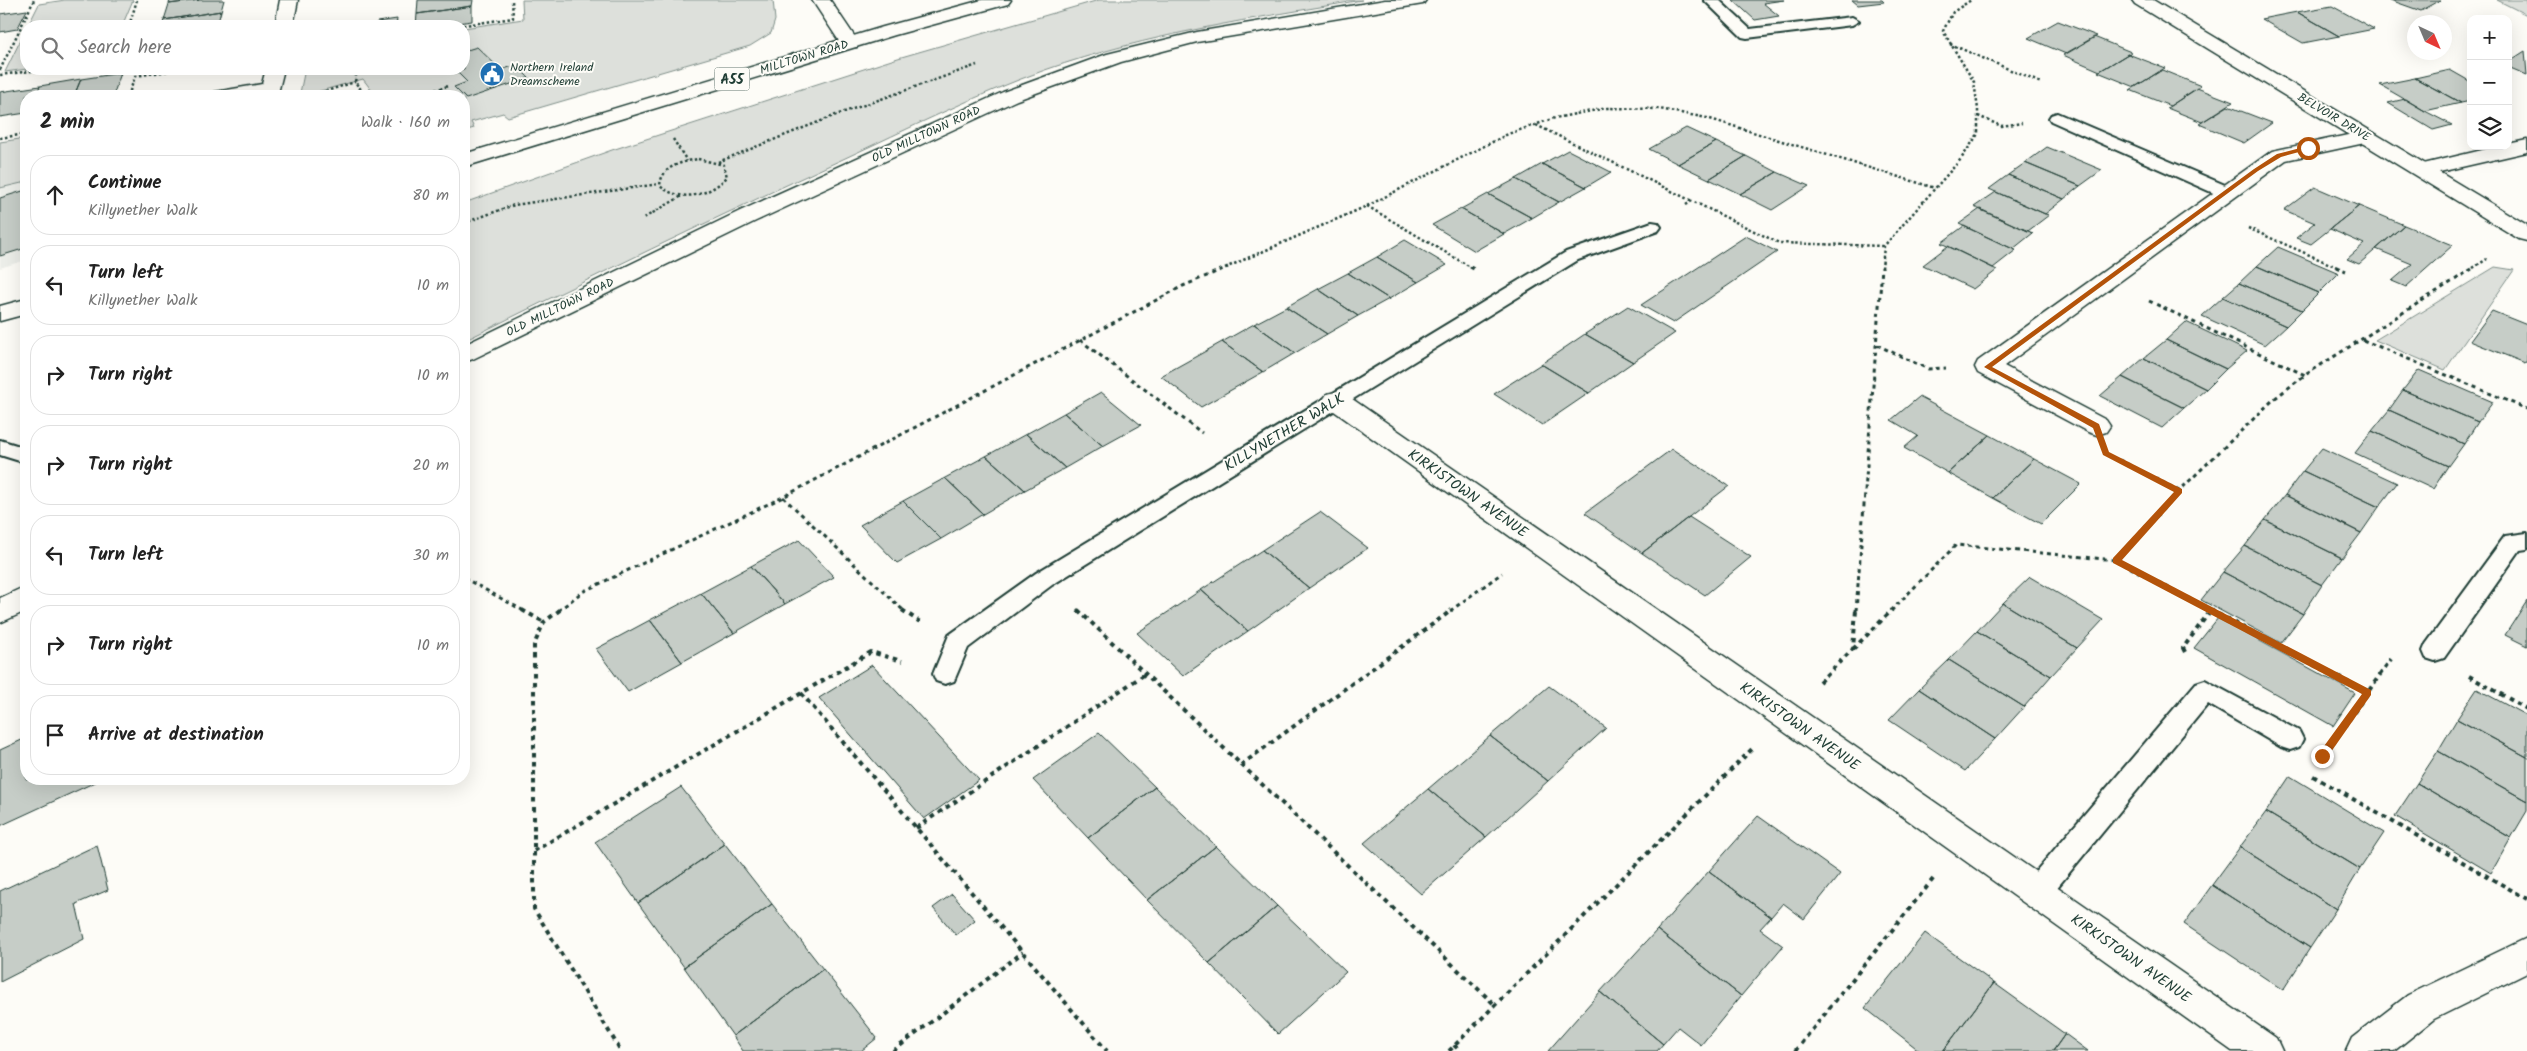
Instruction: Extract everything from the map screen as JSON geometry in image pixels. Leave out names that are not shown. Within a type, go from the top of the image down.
[{"type":"main road","points":[[285,20],[289,0]]},
{"type":"main road","points":[[821,0],[850,43]]},
{"type":"main road","name":"MILLTOWN ROAD","points":[[470,159],[850,43],[1002,0]]},
{"type":"main road","name":"OLD MILLTOWN ROAD","points":[[470,351],[748,216],[1010,96],[1114,58],[1197,37],[1417,0]]},
{"type":"main road","name":"BELVOIR DRIVE","points":[[2141,0],[2527,234]]},
{"type":"main road","points":[[264,90],[271,89],[274,75]]},
{"type":"main road","points":[[2097,426],[1987,367],[2279,155],[2366,137]]},
{"type":"main road","points":[[2422,170],[2527,146]]},
{"type":"main road","points":[[0,314],[20,308]]},
{"type":"main road","name":"KIRKISTOWN AVENUE","points":[[1336,400],[2263,1051]]},
{"type":"main road","points":[[0,612],[20,600]]},
{"type":"main road","points":[[2365,1051],[2422,1008],[2527,955]]},
{"type":"lane","points":[[1711,0],[1747,34],[1852,21]]},
{"type":"lane","points":[[2057,118],[2226,192]]},
{"type":"lane","name":"KILLYNETHER WALK","points":[[958,642],[1044,579],[1572,256],[1652,227]]},
{"type":"lane","points":[[0,448],[20,454]]},
{"type":"lane","points":[[2435,651],[2513,542],[2527,541]]},
{"type":"lane","points":[[945,674],[958,642]]},
{"type":"lane","points":[[2036,892],[2205,690],[2290,739]]},
{"type":"path","points":[[24,20],[34,0]]},
{"type":"path","points":[[131,20],[138,0]]},
{"type":"path","points":[[470,24],[513,18],[512,0]]},
{"type":"path","points":[[1853,649],[1884,246],[1961,159],[1978,134],[1974,82],[1944,31],[1946,19],[1956,8],[1971,0]]},
{"type":"path","points":[[0,70],[20,29]]},
{"type":"path","points":[[1950,44],[2061,92],[2057,118],[2000,126],[1978,116]]},
{"type":"path","points":[[0,76],[20,73]]},
{"type":"path","points":[[130,90],[135,76],[142,75]]},
{"type":"path","points":[[356,75],[355,82],[361,90]]},
{"type":"path","points":[[330,90],[355,82]]},
{"type":"path","points":[[435,90],[448,86]]},
{"type":"path","points":[[621,1051],[534,909],[534,645],[544,622],[582,592],[783,497],[1183,286],[1367,206],[1508,134],[1555,118],[1607,108],[1659,109],[1707,118],[1935,188]]},
{"type":"path","points":[[1535,125],[1778,243],[1884,246]]},
{"type":"path","points":[[0,138],[20,135]]},
{"type":"path","points":[[671,136],[688,161]]},
{"type":"path","points":[[698,159],[718,162],[724,165],[727,176],[715,188],[694,195],[672,194],[664,191],[659,184],[662,175],[668,169],[698,159]]},
{"type":"path","points":[[470,221],[514,205],[659,184]]},
{"type":"path","points":[[1652,227],[1692,201]]},
{"type":"path","points":[[1367,206],[1513,292]]},
{"type":"path","points":[[2204,209],[2346,271]]},
{"type":"path","points":[[2116,560],[2179,491],[2274,399],[2305,375],[2494,256]]},
{"type":"path","points":[[2106,280],[2305,375]]},
{"type":"path","points":[[1080,340],[1238,460]]},
{"type":"path","points":[[2363,340],[2527,409]]},
{"type":"path","points":[[1876,345],[1928,369],[1987,367]]},
{"type":"path","points":[[2097,426],[2105,453],[2179,491]]},
{"type":"path","points":[[783,497],[910,618],[958,642]]},
{"type":"path","points":[[1241,765],[1541,544]]},
{"type":"path","points":[[1448,1051],[1956,546],[2116,560],[2368,693]]},
{"type":"path","points":[[1044,579],[1494,1004]]},
{"type":"path","points":[[470,581],[544,622]]},
{"type":"path","points":[[2328,748],[2405,639],[2435,651],[2478,683],[2527,709]]},
{"type":"path","points":[[534,851],[871,652],[945,674]]},
{"type":"path","points":[[916,828],[1145,674]]},
{"type":"path","points":[[800,693],[1107,1051]]},
{"type":"path","points":[[2314,768],[2310,774],[2527,899]]},
{"type":"path","points":[[1795,1051],[1964,841]]},
{"type":"path","points":[[893,1051],[1023,952]]},
{"type":"path","points":[[1454,1046],[1460,1051]]},
{"type":"shaded area","points":[[65,0],[133,0],[125,20],[31,20],[39,4]]},
{"type":"shaded area","points":[[522,0],[773,0],[775,20],[771,33],[750,46],[508,117],[503,113],[471,122],[474,128],[470,129],[470,90],[371,90],[363,79],[324,90],[301,90],[304,75],[470,75],[470,27],[523,19]]},
{"type":"shaded area","points":[[1099,0],[1362,0],[1202,28],[1123,46],[1045,70],[993,90],[746,204],[470,338],[470,201],[612,150],[898,58]]},
{"type":"shaded area","points":[[2497,0],[2527,0],[2527,15]]},
{"type":"shaded area","points":[[20,41],[20,70],[5,72]]},
{"type":"shaded area","points":[[20,139],[20,183],[0,188],[0,142]]},
{"type":"shaded area","points":[[20,183],[20,262],[0,268],[0,188]]},
{"type":"shaded area","points":[[2495,267],[2514,270],[2445,370],[2375,340]]},
{"type":"building","points":[[170,0],[199,0],[169,4]]},
{"type":"building","points":[[199,0],[224,0],[221,11],[164,20],[169,4]]},
{"type":"building","points":[[418,0],[473,0],[472,6],[417,14]]},
{"type":"building","points":[[1733,0],[1784,0],[1763,3],[1779,16],[1755,20]]},
{"type":"building","points":[[1852,0],[1882,0],[1884,2],[1858,5]]},
{"type":"building","points":[[2390,0],[2441,0],[2421,11]]},
{"type":"building","points":[[472,6],[472,21],[416,20],[417,14]]},
{"type":"building","points":[[2332,6],[2374,29],[2339,36],[2297,12]]},
{"type":"building","points":[[27,10],[20,20],[17,29],[0,32],[0,14]]},
{"type":"building","points":[[221,11],[219,20],[164,20]]},
{"type":"building","points":[[2297,12],[2339,36],[2303,43],[2261,19]]},
{"type":"building","points":[[2058,21],[2097,36],[2066,54],[2028,38]]},
{"type":"building","points":[[2094,37],[2131,52],[2100,71],[2063,55]]},
{"type":"building","name":"Northern Ireland Dreamscheme","points":[[477,47],[501,70],[516,65],[529,78],[470,98],[470,90],[457,90],[454,87],[467,82],[460,75],[470,75],[470,49]]},
{"type":"building","points":[[2525,51],[2527,75],[2512,69],[2512,59]]},
{"type":"building","points":[[2128,54],[2165,68],[2135,87],[2098,72]]},
{"type":"building","points":[[2162,70],[2201,86],[2170,106],[2130,90]]},
{"type":"building","points":[[2450,70],[2467,80],[2467,102],[2461,103],[2415,78]]},
{"type":"building","points":[[120,75],[115,90],[76,90],[81,79]]},
{"type":"building","points":[[2415,78],[2461,103],[2425,111],[2380,85]]},
{"type":"building","points":[[81,79],[76,90],[38,90],[40,86]]},
{"type":"building","points":[[40,86],[38,90],[20,90],[20,114],[0,117],[0,92]]},
{"type":"building","points":[[2197,88],[2233,102],[2202,122],[2167,108]]},
{"type":"building","points":[[2405,99],[2452,125],[2433,130],[2388,103]]},
{"type":"building","points":[[2228,106],[2272,123],[2244,143],[2199,124]]},
{"type":"building","points":[[1686,128],[1716,142],[1678,164],[1649,149]]},
{"type":"building","points":[[1716,142],[1746,156],[1709,179],[1678,164]]},
{"type":"building","points":[[2047,147],[2102,170],[2080,186],[2025,163]]},
{"type":"building","points":[[1568,150],[1611,172],[1586,187],[1542,164]]},
{"type":"building","points":[[1746,156],[1777,172],[1740,194],[1709,179]]},
{"type":"building","points":[[2025,163],[2080,186],[2064,199],[2008,175]]},
{"type":"building","points":[[1542,164],[1586,187],[1559,202],[1516,179]]},
{"type":"building","points":[[1777,172],[1809,186],[1772,210],[1740,194]]},
{"type":"building","points":[[2008,175],[2064,199],[2045,214],[1989,189]]},
{"type":"building","points":[[1516,179],[1559,202],[1532,218],[1488,194]]},
{"type":"building","points":[[2315,187],[2359,206],[2311,244],[2296,238],[2315,223],[2284,210]]},
{"type":"building","points":[[20,192],[20,250],[0,256],[0,198]]},
{"type":"building","points":[[1996,192],[2049,215],[2028,231],[1974,207]]},
{"type":"building","points":[[1488,194],[1532,218],[1504,234],[1461,209]]},
{"type":"building","points":[[2359,206],[2404,225],[2359,264],[2347,259],[2364,244],[2330,229]]},
{"type":"building","points":[[1461,209],[1504,234],[1475,251],[1432,225]]},
{"type":"building","points":[[1980,209],[2033,233],[2013,249],[1959,224]]},
{"type":"building","points":[[2404,225],[2453,245],[2406,287],[2392,281],[2412,264],[2376,249]]},
{"type":"building","points":[[1964,226],[2016,250],[1993,268],[1941,243]]},
{"type":"building","points":[[1746,236],[1777,252],[1673,323],[1641,305]]},
{"type":"building","points":[[1405,240],[1447,265],[1418,282],[1377,257]]},
{"type":"building","points":[[1948,246],[1997,270],[1973,289],[1923,265]]},
{"type":"building","points":[[2278,247],[2339,273],[2319,293],[2257,266]]},
{"type":"building","points":[[1377,257],[1418,282],[1389,299],[1348,273]]},
{"type":"building","points":[[2257,266],[2319,293],[2302,310],[2239,283]]},
{"type":"building","points":[[1348,273],[1389,299],[1358,316],[1318,289]]},
{"type":"building","points":[[2239,283],[2302,310],[2286,326],[2223,297]]},
{"type":"building","points":[[1318,289],[1358,316],[1327,334],[1286,307]]},
{"type":"building","points":[[2223,297],[2286,326],[2265,345],[2202,316]]},
{"type":"building","points":[[1628,306],[1675,333],[1633,362],[1585,334]]},
{"type":"building","points":[[1286,307],[1327,334],[1295,353],[1254,324]]},
{"type":"building","points":[[2492,311],[2527,325],[2527,360],[2525,363],[2470,341]]},
{"type":"building","points":[[2186,322],[2247,351],[2226,369],[2166,340]]},
{"type":"building","points":[[1254,324],[1295,353],[1263,372],[1222,342]]},
{"type":"building","points":[[1585,334],[1633,362],[1589,393],[1541,364]]},
{"type":"building","points":[[2166,340],[2226,369],[2206,389],[2144,358]]},
{"type":"building","points":[[1222,342],[1263,372],[1201,407],[1161,376]]},
{"type":"building","points":[[2144,358],[2206,389],[2184,408],[2122,377]]},
{"type":"building","points":[[1541,364],[1589,393],[1542,425],[1494,394]]},
{"type":"building","points":[[2419,370],[2493,402],[2478,422],[2403,390]]},
{"type":"building","points":[[2122,377],[2184,408],[2162,428],[2100,396]]},
{"type":"building","points":[[2403,390],[2478,422],[2464,444],[2389,410]]},
{"type":"building","points":[[1101,392],[1141,425],[1103,446],[1064,413]]},
{"type":"building","points":[[1919,397],[1990,435],[1948,473],[1904,448],[1918,436],[1891,420]]},
{"type":"building","points":[[2389,410],[2464,444],[2448,466],[2372,431]]},
{"type":"building","points":[[1064,413],[1103,446],[1065,468],[1026,434]]},
{"type":"building","points":[[2372,431],[2448,466],[2433,489],[2355,453]]},
{"type":"building","points":[[1026,434],[1065,468],[1025,490],[986,456]]},
{"type":"building","points":[[1990,435],[2034,459],[1993,498],[1948,473]]},
{"type":"building","points":[[2322,448],[2397,483],[2379,507],[2303,471]]},
{"type":"building","points":[[1672,449],[1729,486],[1642,553],[1585,513]]},
{"type":"building","points":[[986,456],[1025,490],[983,514],[945,478]]},
{"type":"building","points":[[2034,459],[2081,484],[2041,524],[1993,498]]},
{"type":"building","points":[[2303,471],[2379,507],[2361,533],[2285,495]]},
{"type":"building","points":[[945,478],[983,514],[941,539],[903,501]]},
{"type":"building","points":[[2285,495],[2361,533],[2342,558],[2265,520]]},
{"type":"building","points":[[903,501],[941,539],[897,563],[860,525]]},
{"type":"building","points":[[1320,512],[1368,548],[1309,588],[1262,550]]},
{"type":"building","points":[[1689,517],[1751,557],[1705,595],[1642,553]]},
{"type":"building","points":[[2265,520],[2342,558],[2322,585],[2245,546]]},
{"type":"building","points":[[799,540],[834,577],[785,604],[751,566]]},
{"type":"building","points":[[2245,546],[2322,585],[2303,614],[2223,572]]},
{"type":"building","points":[[1262,550],[1309,588],[1248,631],[1201,590]]},
{"type":"building","points":[[751,566],[785,604],[734,633],[701,593]]},
{"type":"building","points":[[2223,572],[2303,614],[2281,643],[2201,600]]},
{"type":"building","points":[[2030,577],[2103,620],[2077,648],[2003,603]]},
{"type":"building","points":[[1201,590],[1248,631],[1183,676],[1137,633]]},
{"type":"building","points":[[701,593],[734,633],[682,662],[650,620]]},
{"type":"building","points":[[2527,601],[2527,646],[2505,635]]},
{"type":"building","points":[[2003,603],[2077,648],[2051,676],[1977,631]]},
{"type":"building","points":[[2218,618],[2355,693],[2333,726],[2194,648]]},
{"type":"building","points":[[650,620],[682,662],[628,692],[596,649]]},
{"type":"building","points":[[1977,631],[2051,676],[2024,707],[1949,660]]},
{"type":"building","points":[[1949,660],[2024,707],[1995,739],[1919,689]]},
{"type":"building","points":[[872,665],[979,780],[924,819],[819,698]]},
{"type":"building","points":[[1549,686],[1606,728],[1548,781],[1490,736]]},
{"type":"building","points":[[1919,689],[1995,739],[1965,771],[1889,720]]},
{"type":"building","points":[[2477,689],[2527,716],[2527,757],[2457,719]]},
{"type":"building","points":[[2457,719],[2527,757],[2527,801],[2438,751]]},
{"type":"building","points":[[1099,733],[1155,787],[1088,838],[1033,780]]},
{"type":"building","points":[[1490,736],[1548,781],[1486,837],[1428,789]]},
{"type":"building","points":[[20,741],[20,785],[89,785],[0,826],[0,750]]},
{"type":"building","points":[[2438,751],[2527,801],[2527,811],[2511,838],[2417,783]]},
{"type":"building","points":[[2290,776],[2384,833],[2360,869],[2266,812]]},
{"type":"building","points":[[2417,783],[2511,838],[2491,873],[2395,816]]},
{"type":"building","points":[[681,787],[725,844],[638,903],[595,842]]},
{"type":"building","points":[[1155,787],[1216,846],[1147,900],[1088,838]]},
{"type":"building","points":[[1428,789],[1486,837],[1421,894],[1364,843]]},
{"type":"building","points":[[2266,812],[2360,869],[2336,909],[2240,847]]},
{"type":"building","points":[[1758,816],[1840,874],[1804,919],[1783,903],[1771,917],[1709,871]]},
{"type":"building","points":[[725,844],[772,904],[684,967],[638,903]]},
{"type":"building","points":[[97,845],[108,890],[76,904],[84,939],[0,982],[0,891]]},
{"type":"building","points":[[1216,846],[1277,906],[1209,963],[1147,900]]},
{"type":"building","points":[[2240,847],[2336,909],[2310,948],[2212,885]]},
{"type":"building","points":[[1709,871],[1771,917],[1760,929],[1783,946],[1741,996],[1657,930]]},
{"type":"building","points":[[2212,885],[2310,948],[2283,990],[2184,924]]},
{"type":"building","points":[[952,894],[975,920],[956,935],[933,908]]},
{"type":"building","points":[[772,904],[823,969],[733,1036],[684,967]]},
{"type":"building","points":[[1277,906],[1346,972],[1278,1034],[1209,963]]},
{"type":"building","points":[[1657,930],[1741,996],[1701,1045],[1678,1027],[1663,1044],[1600,992]]},
{"type":"building","points":[[1925,933],[1994,983],[1943,1051],[1920,1051],[1865,1008]]},
{"type":"building","points":[[823,969],[877,1038],[861,1051],[743,1051],[733,1036]]},
{"type":"building","points":[[1994,983],[2065,1034],[2053,1051],[1943,1051]]},
{"type":"building","points":[[1600,992],[1663,1044],[1657,1051],[1548,1051]]},
{"type":"building","points":[[2065,1034],[2088,1051],[2053,1051]]},
{"type":"place","name":"Northern Ireland Dreamscheme","points":[[492,74]]},
{"type":"route","points":[[2308,148],[2279,155],[2256,170],[1987,367],[2097,426],[2105,453],[2179,491],[2116,560],[2368,693],[2322,756]]}]
